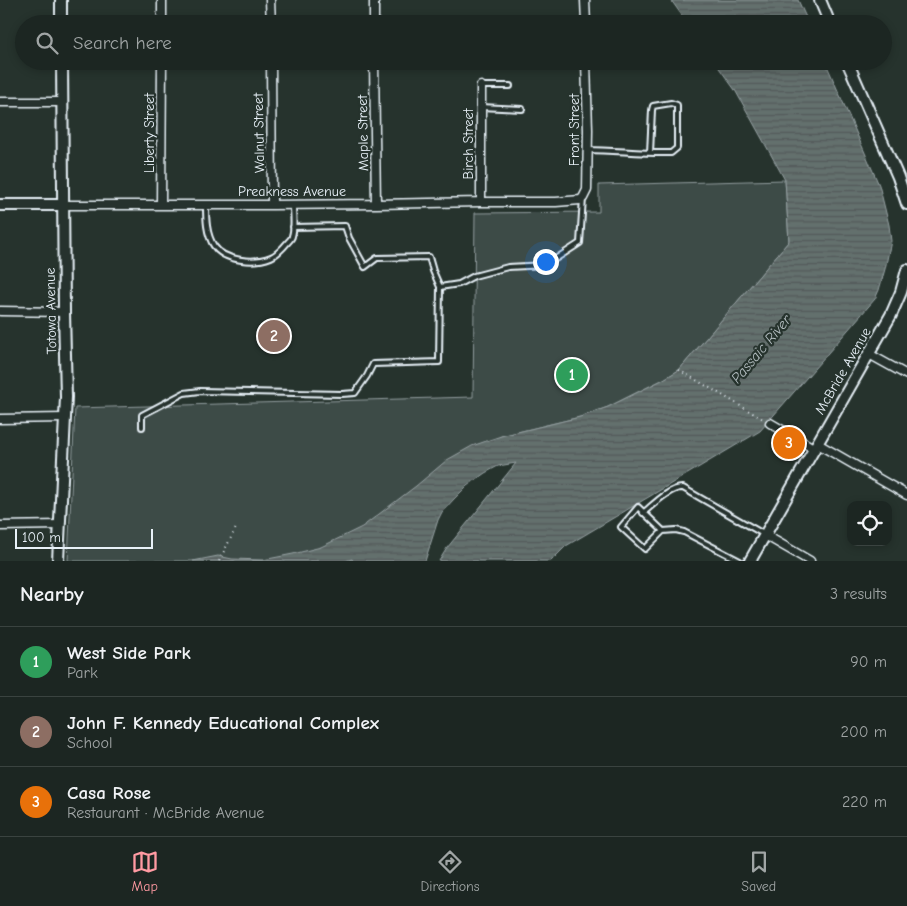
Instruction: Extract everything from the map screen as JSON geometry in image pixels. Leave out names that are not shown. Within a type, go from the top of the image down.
[{"type":"street","points":[[61,0],[61,15]]},
{"type":"street","points":[[162,0],[162,15]]},
{"type":"street","points":[[270,0],[270,15]]},
{"type":"street","points":[[374,0],[374,15]]},
{"type":"street","points":[[586,0],[586,15]]},
{"type":"street","points":[[820,0],[826,15]]},
{"type":"street","name":"Totowa Avenue","points":[[58,561],[66,397],[62,70]]},
{"type":"street","name":"Liberty Street","points":[[161,205],[162,70]]},
{"type":"street","name":"Walnut Street","points":[[271,70],[272,205]]},
{"type":"street","name":"Maple Street","points":[[374,70],[376,204]]},
{"type":"street","name":"Front Street","points":[[583,198],[587,190],[586,70]]},
{"type":"street","points":[[850,70],[905,191],[907,204]]},
{"type":"street","name":"Birch Street","points":[[481,86],[481,202]]},
{"type":"street","points":[[0,102],[62,102]]},
{"type":"street","name":"Preakness Avenue","points":[[0,205],[293,205],[575,202],[583,198]]},
{"type":"street","name":"McBride Avenue","points":[[750,561],[870,354],[891,315],[901,292],[907,270]]},
{"type":"street","points":[[0,312],[64,312]]},
{"type":"street","points":[[870,354],[907,375]]},
{"type":"street","points":[[0,418],[65,418]]},
{"type":"street","points":[[770,423],[907,496]]},
{"type":"street","points":[[0,526],[60,525]]},
{"type":"street","points":[[765,535],[810,561]]},
{"type":"lane","points":[[481,86],[510,86]]},
{"type":"lane","points":[[587,150],[650,154],[671,153],[677,148],[677,105],[672,103],[653,106],[650,154]]},
{"type":"lane","points":[[481,107],[522,109]]},
{"type":"lane","points":[[440,286],[459,284],[474,276],[508,267],[546,265],[580,243],[583,198]]},
{"type":"lane","points":[[206,205],[209,235],[214,246],[223,255],[249,260],[270,257],[282,250],[292,237],[293,205]]},
{"type":"lane","points":[[142,427],[142,415],[184,393],[200,391],[354,393],[367,376],[373,364],[439,362],[440,286],[429,257],[378,258],[366,267],[352,245],[345,226],[293,227]]},
{"type":"lane","points":[[643,513],[680,487],[765,535]]},
{"type":"lane","points":[[663,531],[638,508],[621,527],[645,548],[663,531],[676,530],[684,532],[740,561]]},
{"type":"path","points":[[678,370],[770,423]]},
{"type":"path","points":[[219,561],[236,528]]},
{"type":"shaded area","points":[[785,180],[789,241],[679,370],[608,407],[580,417],[501,436],[352,559],[353,561],[68,561],[75,408],[473,397],[475,213],[599,212],[599,185]]},
{"type":"water","points":[[671,0],[798,0],[805,15],[682,15]]},
{"type":"water","name":"Passaic River","points":[[721,70],[829,70],[879,185],[891,241],[885,269],[875,299],[760,431],[566,546],[551,561],[439,561],[447,548],[516,463],[498,466],[485,473],[467,486],[454,499],[442,512],[438,520],[425,561],[353,561],[352,559],[345,561],[193,561],[218,556],[232,559],[263,560],[321,547],[362,527],[447,460],[472,446],[501,436],[580,417],[608,407],[679,370],[789,241],[785,180],[735,90]]},
{"type":"place","name":"John F. Kennedy Educational Complex","points":[[274,336]]},
{"type":"place","name":"West Side Park","points":[[572,375]]},
{"type":"place","name":"Casa Rose","points":[[789,443]]}]
